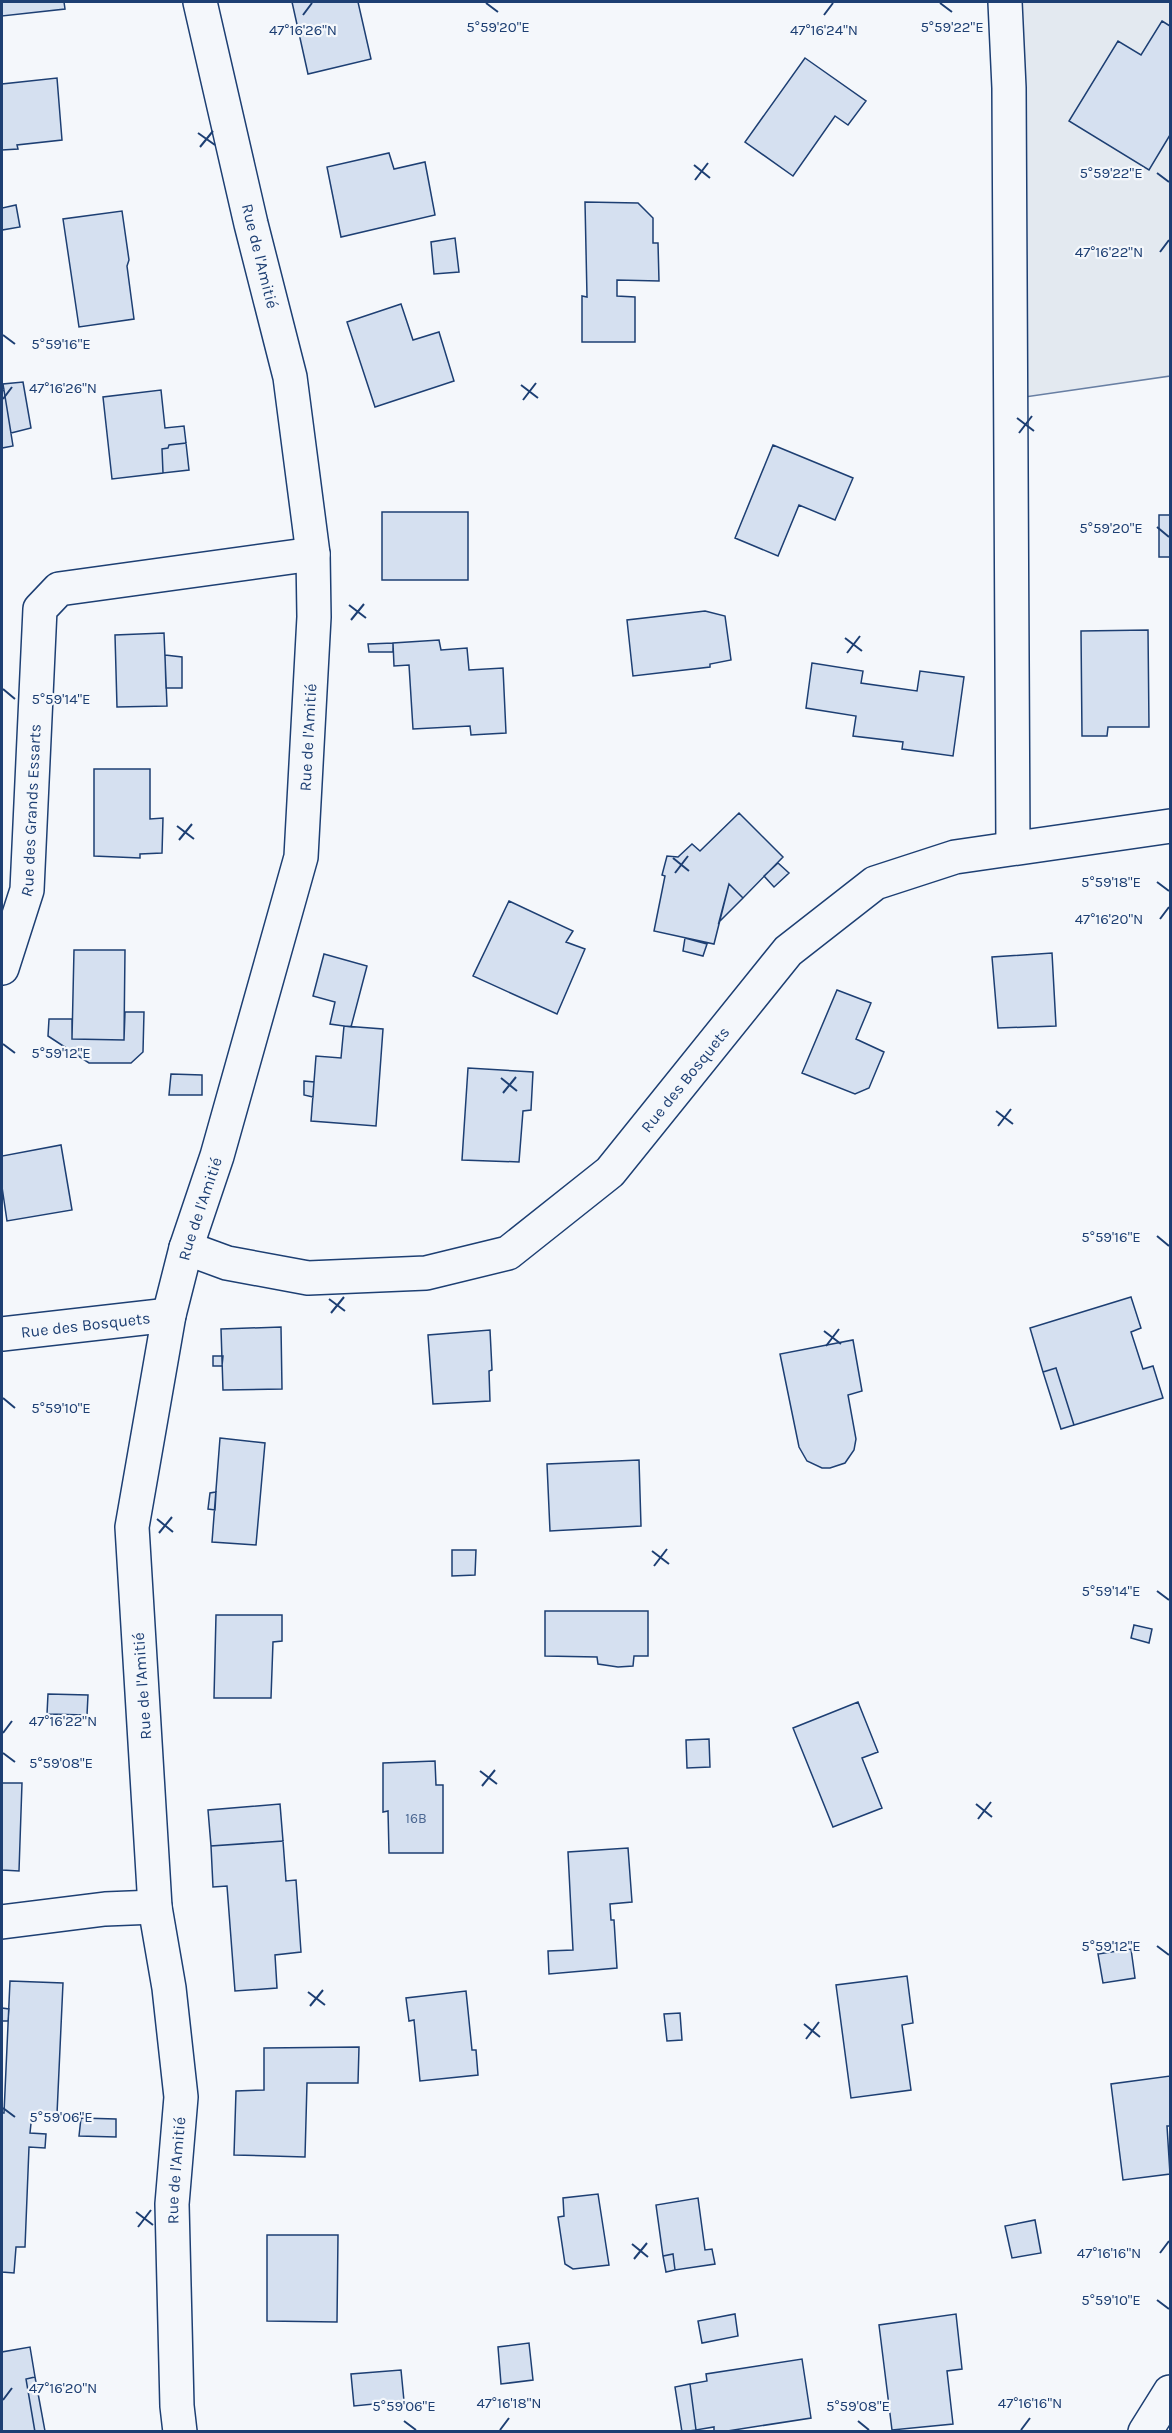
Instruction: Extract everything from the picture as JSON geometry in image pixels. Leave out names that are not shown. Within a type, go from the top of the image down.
[{"type":"street","name":"Rue de l'Amitié","points":[[180,2432],[177,2406],[172,2204],[180,2097],[169,1988],[154,1907],[132,1527],[169,1315],[186,1248],[217,1156],[301,857],[314,617],[313,554],[291,377],[251,224],[200,2]]},
{"type":"street","points":[[1005,2],[1009,100],[1014,848]]},
{"type":"street","name":"Rue des Grands Essarts","points":[[2,968],[27,890],[40,609],[59,589],[313,554]]},
{"type":"street","name":"Rue des Bosquets","points":[[186,1248],[227,1263],[308,1278],[426,1273],[508,1253],[610,1172],[788,951],[874,883],[955,857],[1170,826]]},
{"type":"street","name":"Rue des Bosquets","points":[[2,1334],[169,1315]]},
{"type":"street","points":[[2,1922],[105,1909],[154,1907]]},
{"type":"street","points":[[1145,2432],[1170,2392]]},
{"type":"shaded area","points":[[1005,2],[1170,2],[1170,376],[1011,399]]},
{"type":"building","points":[[2,2],[64,2],[65,9],[2,16]]},
{"type":"building","points":[[292,2],[358,2],[371,59],[308,74]]},
{"type":"building","points":[[1162,21],[1170,26],[1170,135],[1149,170],[1069,121],[1118,41],[1141,55]]},
{"type":"building","points":[[805,58],[866,101],[848,125],[835,116],[793,176],[745,142]]},
{"type":"building","points":[[57,78],[62,140],[17,145],[18,149],[2,150],[2,84]]},
{"type":"building","points":[[389,153],[394,169],[425,162],[435,215],[341,237],[327,167]]},
{"type":"building","points":[[585,202],[638,203],[653,218],[653,243],[658,243],[659,281],[617,280],[617,296],[635,297],[635,342],[582,342],[582,296],[587,297]]},
{"type":"building","points":[[16,205],[20,227],[2,230],[2,208]]},
{"type":"building","points":[[122,211],[134,319],[79,327],[63,219]]},
{"type":"building","points":[[455,238],[459,272],[434,274],[431,242]]},
{"type":"building","points":[[401,304],[413,340],[439,332],[454,381],[375,407],[347,322]]},
{"type":"building","points":[[23,382],[31,428],[11,433],[3,384]]},
{"type":"building","points":[[4,390],[13,446],[2,448],[2,391]]},
{"type":"building","points":[[161,390],[165,428],[184,426],[186,443],[169,445],[168,448],[162,449],[163,473],[112,479],[103,397]]},
{"type":"building","points":[[186,443],[189,470],[163,473],[162,449],[168,448],[169,445]]},
{"type":"building","points":[[773,445],[853,478],[835,520],[799,505],[778,556],[735,538]]},
{"type":"building","points":[[382,512],[468,512],[468,580],[382,580]]},
{"type":"building","points":[[1159,515],[1170,515],[1170,557],[1159,557]]},
{"type":"building","points":[[705,611],[725,616],[731,660],[710,664],[710,667],[633,676],[627,620]]},
{"type":"building","points":[[1148,630],[1149,727],[1108,727],[1107,736],[1082,736],[1081,631]]},
{"type":"building","points":[[164,633],[167,706],[117,707],[115,635]]},
{"type":"building","points":[[439,640],[441,650],[467,648],[469,670],[503,668],[506,733],[471,735],[470,726],[413,729],[409,665],[394,666],[393,643]]},
{"type":"building","points":[[393,643],[393,652],[369,652],[368,644]]},
{"type":"building","points":[[165,655],[182,657],[182,688],[166,688]]},
{"type":"building","points":[[812,663],[863,671],[861,683],[917,691],[920,671],[964,677],[953,756],[902,749],[903,742],[853,736],[856,716],[806,708]]},
{"type":"building","points":[[94,769],[150,769],[150,819],[163,818],[162,853],[140,854],[140,858],[94,856]]},
{"type":"building","points":[[739,813],[783,857],[743,898],[729,884],[714,944],[654,931],[667,856],[678,857],[692,844],[700,851]]},
{"type":"building","points":[[778,863],[789,873],[774,887],[764,876]]},
{"type":"building","points":[[729,884],[743,898],[719,922]]},
{"type":"building","points":[[509,901],[573,931],[566,942],[585,949],[557,1014],[473,976]]},
{"type":"building","points":[[685,938],[707,944],[703,956],[683,951]]},
{"type":"building","points":[[74,950],[125,950],[124,1040],[72,1039]]},
{"type":"building","points":[[1052,953],[1056,1026],[998,1028],[992,957]]},
{"type":"building","points":[[324,954],[367,966],[351,1027],[330,1024],[335,1002],[313,996]]},
{"type":"building","points":[[837,990],[871,1003],[856,1039],[884,1052],[869,1088],[855,1094],[802,1073]]},
{"type":"building","points":[[125,1012],[144,1012],[143,1052],[131,1063],[89,1063],[48,1036],[49,1019],[72,1019],[72,1039],[124,1040]]},
{"type":"building","points":[[344,1026],[383,1029],[376,1126],[311,1121],[316,1056],[341,1058]]},
{"type":"building","points":[[468,1068],[533,1072],[531,1110],[523,1111],[519,1162],[462,1160]]},
{"type":"building","points":[[171,1074],[202,1075],[202,1095],[169,1095]]},
{"type":"building","points":[[304,1081],[314,1082],[313,1097],[304,1095]]},
{"type":"building","points":[[61,1145],[72,1210],[7,1221],[2,1187],[2,1156]]},
{"type":"building","points":[[1131,1297],[1141,1328],[1131,1332],[1143,1369],[1153,1366],[1163,1398],[1074,1425],[1056,1368],[1043,1372],[1030,1328]]},
{"type":"building","points":[[281,1327],[282,1389],[223,1390],[221,1329]]},
{"type":"building","points":[[490,1330],[492,1370],[489,1371],[490,1401],[433,1404],[428,1335]]},
{"type":"building","points":[[853,1340],[862,1391],[848,1395],[856,1439],[854,1450],[845,1463],[822,1468],[807,1461],[799,1447],[780,1354]]},
{"type":"building","points":[[213,1356],[223,1356],[222,1366],[213,1366]]},
{"type":"building","points":[[1056,1368],[1074,1425],[1061,1429],[1043,1372]]},
{"type":"building","points":[[220,1438],[265,1443],[256,1545],[212,1542]]},
{"type":"building","points":[[639,1460],[641,1526],[550,1531],[547,1464]]},
{"type":"building","points":[[216,1492],[215,1510],[208,1509],[210,1493]]},
{"type":"building","points":[[452,1550],[476,1550],[475,1575],[452,1576]]},
{"type":"building","points":[[545,1611],[648,1611],[648,1656],[634,1656],[633,1666],[618,1667],[598,1664],[597,1657],[545,1656]]},
{"type":"building","points":[[216,1615],[282,1615],[282,1641],[273,1642],[271,1698],[214,1698]]},
{"type":"building","points":[[1134,1625],[1152,1629],[1149,1643],[1131,1638]]},
{"type":"building","points":[[48,1694],[88,1695],[87,1715],[47,1714]]},
{"type":"building","points":[[858,1702],[878,1752],[862,1758],[882,1808],[833,1827],[793,1728]]},
{"type":"building","points":[[709,1739],[710,1767],[687,1768],[686,1740]]},
{"type":"building","points":[[435,1761],[436,1785],[443,1785],[443,1853],[389,1853],[388,1811],[383,1812],[383,1763]]},
{"type":"building","points":[[2,1783],[22,1783],[19,1871],[2,1870]]},
{"type":"building","points":[[280,1804],[283,1841],[211,1846],[208,1810]]},
{"type":"building","points":[[283,1841],[286,1881],[296,1880],[301,1952],[275,1955],[277,1988],[235,1991],[227,1886],[213,1887],[211,1846]]},
{"type":"building","points":[[628,1848],[632,1902],[610,1904],[611,1920],[614,1920],[617,1968],[549,1974],[548,1951],[573,1950],[568,1852]]},
{"type":"building","points":[[1131,1949],[1135,1978],[1103,1983],[1098,1954]]},
{"type":"building","points":[[907,1976],[913,2023],[902,2025],[911,2090],[851,2098],[836,1985]]},
{"type":"building","points":[[10,1981],[63,1983],[57,2114],[32,2114],[30,2133],[46,2134],[45,2148],[29,2147],[25,2247],[16,2247],[14,2273],[2,2272],[2,2113],[4,2113]]},
{"type":"building","points":[[466,1991],[472,2050],[476,2050],[478,2075],[420,2081],[414,2020],[409,2021],[406,1998]]},
{"type":"building","points":[[2,2008],[9,2009],[8,2021],[2,2021]]},
{"type":"building","points":[[680,2013],[682,2040],[667,2041],[664,2014]]},
{"type":"building","points":[[359,2047],[358,2083],[307,2083],[305,2157],[234,2155],[236,2091],[264,2090],[264,2048]]},
{"type":"building","points":[[1170,2076],[1170,2126],[1167,2126],[1170,2174],[1123,2180],[1111,2084]]},
{"type":"building","points":[[81,2118],[116,2119],[116,2137],[79,2136]]},
{"type":"building","points":[[598,2194],[609,2265],[573,2269],[565,2264],[558,2217],[564,2216],[563,2198]]},
{"type":"building","points":[[698,2198],[705,2250],[712,2249],[715,2264],[675,2270],[673,2254],[663,2256],[656,2205]]},
{"type":"building","points":[[1035,2220],[1041,2253],[1012,2258],[1005,2226]]},
{"type":"building","points":[[267,2235],[338,2235],[337,2322],[267,2321]]},
{"type":"building","points":[[673,2254],[675,2270],[666,2272],[663,2256]]},
{"type":"building","points":[[735,2314],[738,2336],[702,2343],[698,2321]]},
{"type":"building","points":[[956,2314],[962,2369],[947,2371],[953,2424],[892,2430],[879,2325]]},
{"type":"building","points":[[529,2343],[533,2380],[501,2384],[498,2347]]},
{"type":"building","points":[[30,2347],[35,2377],[26,2379],[35,2432],[2,2432],[2,2352]]},
{"type":"building","points":[[802,2359],[811,2418],[721,2432],[714,2432],[714,2427],[696,2430],[690,2384],[707,2381],[706,2374]]},
{"type":"building","points":[[401,2370],[404,2401],[354,2406],[351,2374]]},
{"type":"building","points":[[35,2377],[45,2431],[35,2432],[26,2379]]},
{"type":"building","points":[[690,2384],[696,2430],[682,2432],[675,2387]]}]
